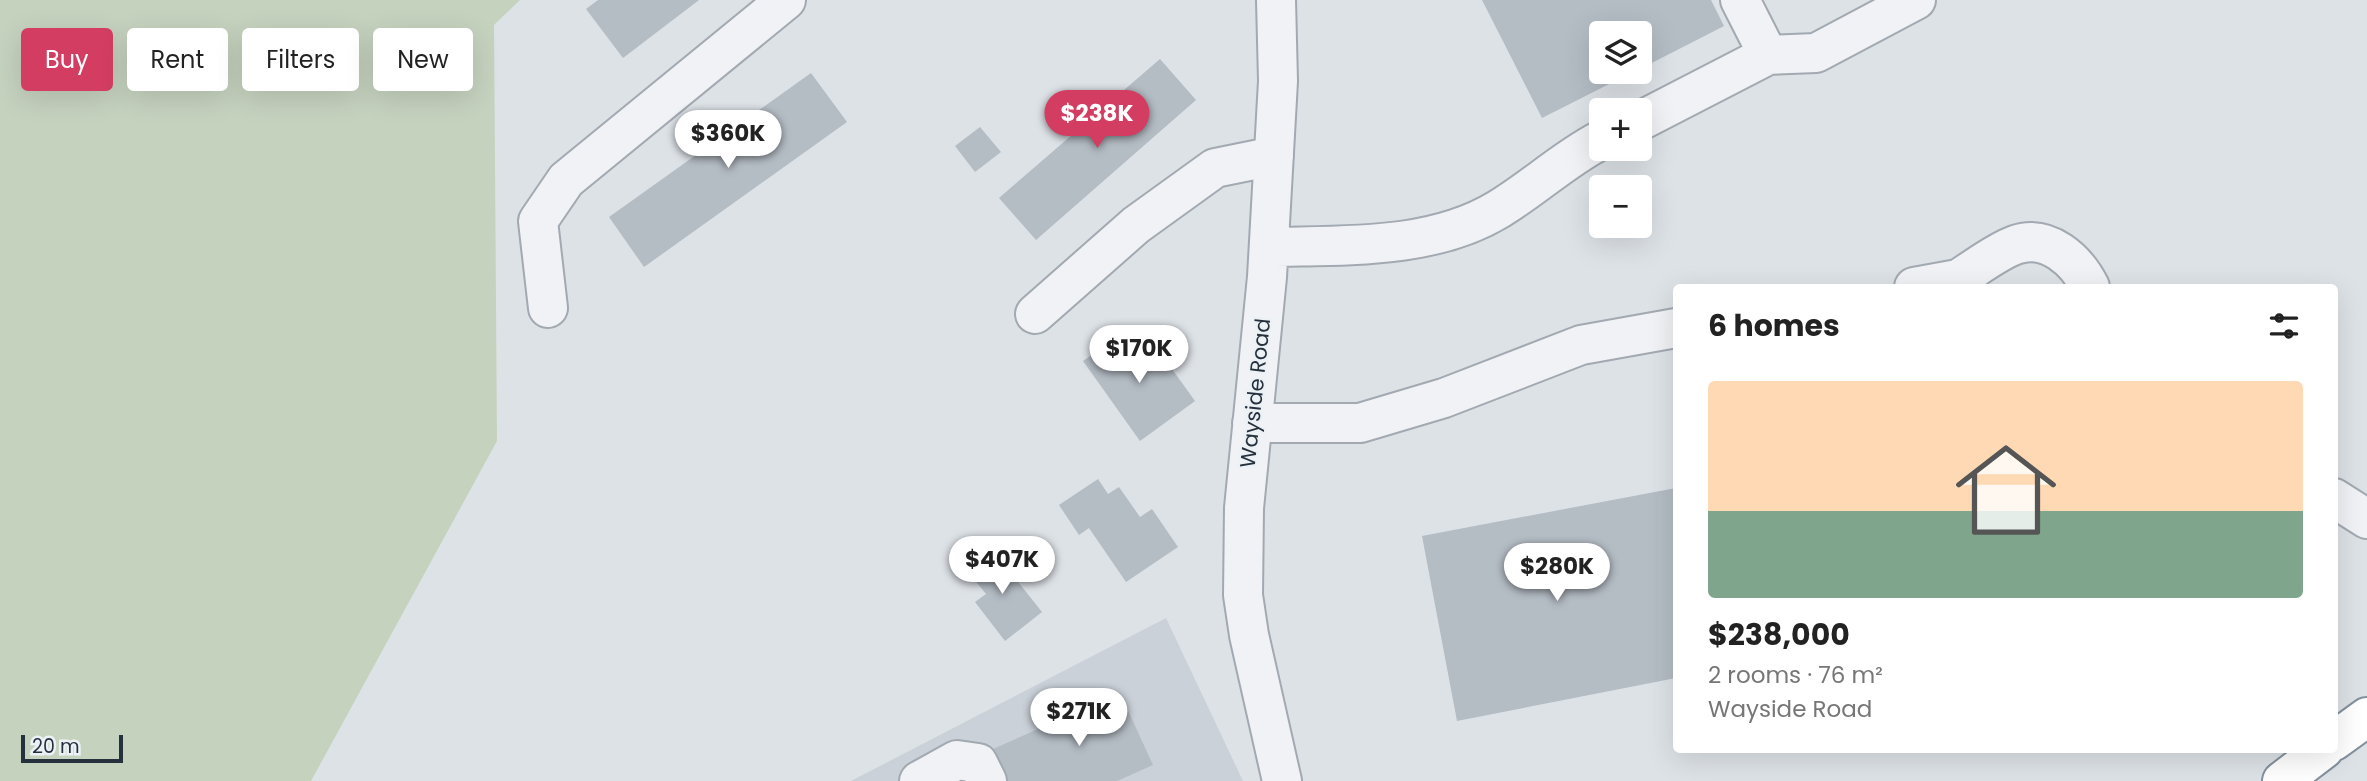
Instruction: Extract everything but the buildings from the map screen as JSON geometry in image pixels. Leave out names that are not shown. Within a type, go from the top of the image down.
[{"type":"highway","points":[[2338,738],[2367,717]]},
{"type":"highway","points":[[2282,781],[2319,753]]},
{"type":"street","points":[[548,308],[538,221],[566,180],[786,0]]},
{"type":"street","name":"Wayside Road","points":[[1276,0],[1278,81],[1269,247],[1244,508],[1243,595],[1249,635],[1282,781]]},
{"type":"street","points":[[1740,0],[1768,55]]},
{"type":"street","points":[[1652,115],[1768,55],[1816,52],[1916,0]]},
{"type":"street","points":[[1269,247],[1370,244],[1444,233],[1497,210],[1589,148]]},
{"type":"street","points":[[1035,314],[1136,225],[1215,168],[1273,156]]},
{"type":"street","points":[[1959,283],[2017,244],[2052,245],[2081,270],[2088,284]]},
{"type":"street","points":[[1252,423],[1360,423],[1444,398],[1581,345],[1673,329]]},
{"type":"street","points":[[2338,501],[2367,519]]},
{"type":"street","points":[[919,781],[957,760],[978,763],[987,781]]},
{"type":"shaded area","points":[[1166,618],[1243,781],[851,781]]},
{"type":"green space","points":[[0,0],[520,0],[494,25],[497,441],[311,781],[0,781]]}]
